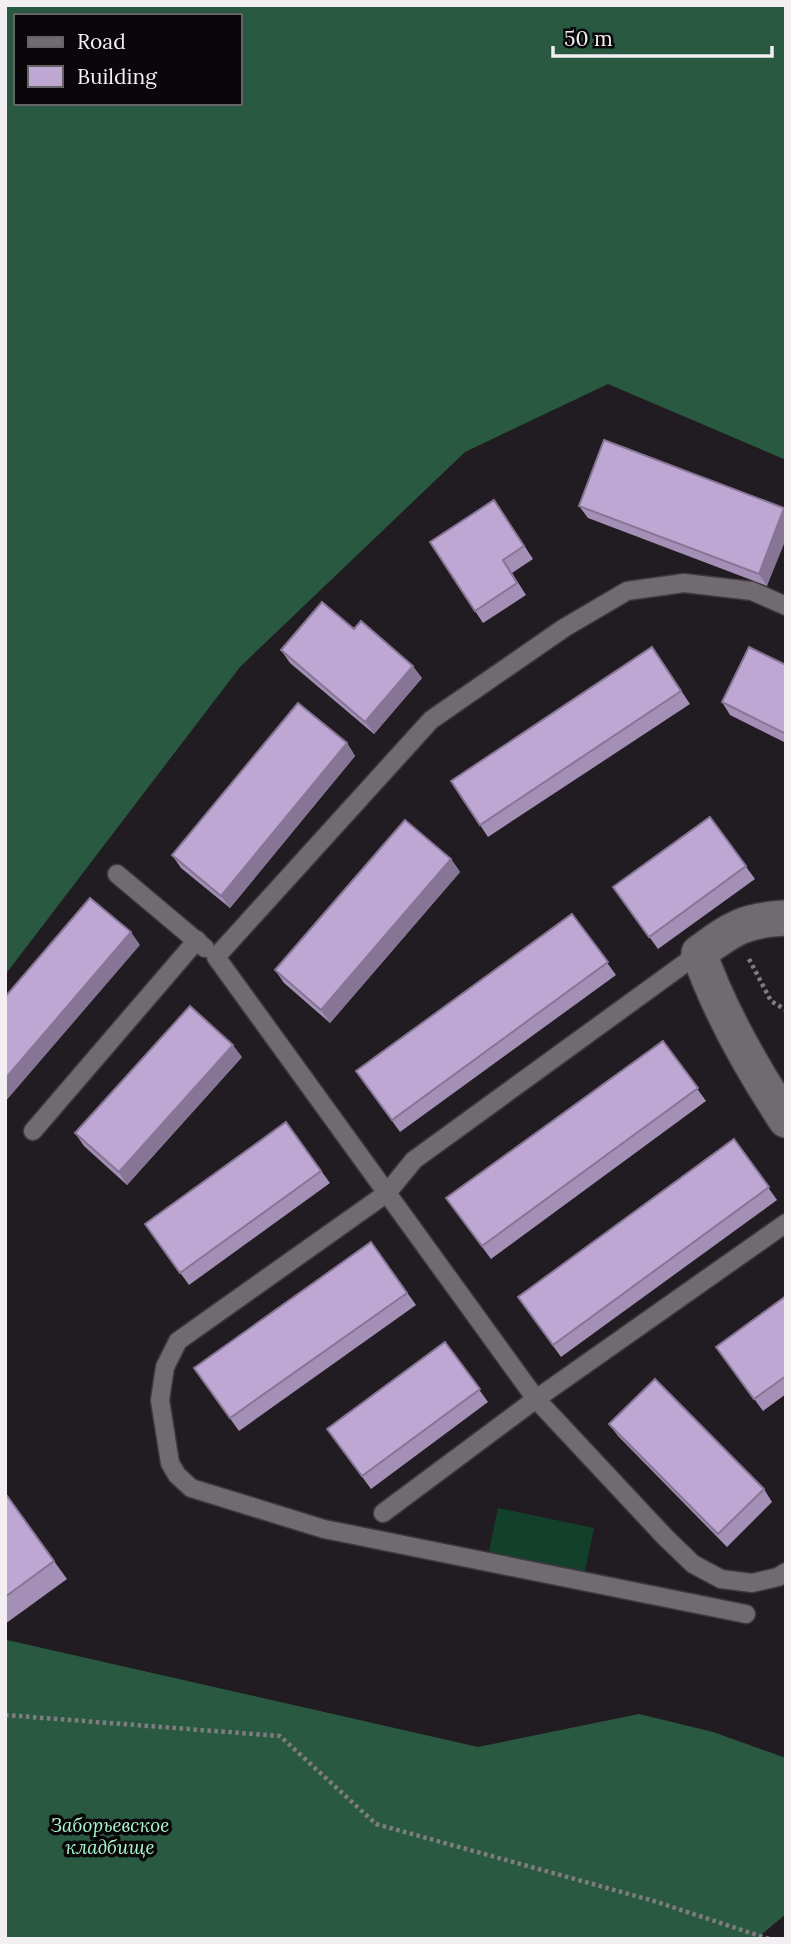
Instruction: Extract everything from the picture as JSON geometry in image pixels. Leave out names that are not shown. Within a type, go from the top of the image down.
[{"type":"street","points":[[786,918],[760,919],[733,929],[699,953],[711,988],[727,1020],[786,1120]]},
{"type":"lane","points":[[216,957],[431,720],[564,628],[627,591],[684,583],[752,591],[786,606]]},
{"type":"lane","points":[[117,874],[216,957],[536,1399],[666,1538],[693,1564],[721,1579],[752,1583],[778,1577],[786,1572]]},
{"type":"lane","points":[[33,1131],[197,940]]},
{"type":"lane","points":[[699,953],[414,1160],[387,1193],[178,1340],[165,1367],[160,1400],[170,1463],[177,1475],[191,1488],[324,1529],[746,1614]]},
{"type":"lane","points":[[383,1513],[536,1399],[786,1223]]},
{"type":"path","points":[[733,929],[771,1001],[786,1010]]},
{"type":"path","points":[[5,1715],[279,1736],[376,1824],[654,1901],[769,1939]]},
{"type":"green space","points":[[5,5],[786,5],[786,460],[608,384],[465,452],[240,667],[5,975]]},
{"type":"green space","points":[[498,1508],[594,1528],[584,1576],[488,1556]]},
{"type":"green space","name":"Заборьевское кладбище","points":[[5,1637],[7,1640],[478,1747],[639,1714],[713,1732],[786,1758],[786,1914],[756,1939],[5,1939]]},
{"type":"building","points":[[604,440],[784,508],[759,574],[579,506]]},
{"type":"building","points":[[494,500],[524,546],[503,560],[517,583],[475,611],[430,542]]},
{"type":"building","points":[[322,602],[354,629],[361,621],[413,666],[365,722],[281,650]]},
{"type":"building","points":[[652,647],[681,691],[480,825],[451,781]]},
{"type":"building","points":[[749,647],[786,665],[786,734],[722,702]]},
{"type":"building","points":[[298,703],[347,743],[221,896],[172,855]]},
{"type":"building","points":[[710,817],[746,866],[649,937],[613,887]]},
{"type":"building","points":[[405,820],[451,859],[321,1010],[275,970]]},
{"type":"building","points":[[90,898],[131,932],[5,1079],[5,997]]},
{"type":"building","points":[[572,914],[608,962],[392,1120],[356,1071]]},
{"type":"building","points":[[190,1006],[233,1045],[119,1172],[75,1133]]},
{"type":"building","points":[[663,1041],[698,1088],[482,1246],[446,1198]]},
{"type":"building","points":[[286,1122],[321,1171],[180,1273],[145,1224]]},
{"type":"building","points":[[734,1139],[769,1187],[553,1345],[518,1297]]},
{"type":"building","points":[[371,1242],[407,1293],[230,1418],[194,1368]]},
{"type":"building","points":[[786,1296],[786,1376],[754,1399],[716,1347]]},
{"type":"building","points":[[445,1342],[480,1389],[362,1476],[327,1429]]},
{"type":"building","points":[[655,1379],[764,1489],[718,1534],[609,1424]]},
{"type":"building","points":[[5,1493],[54,1561],[5,1597]]}]
